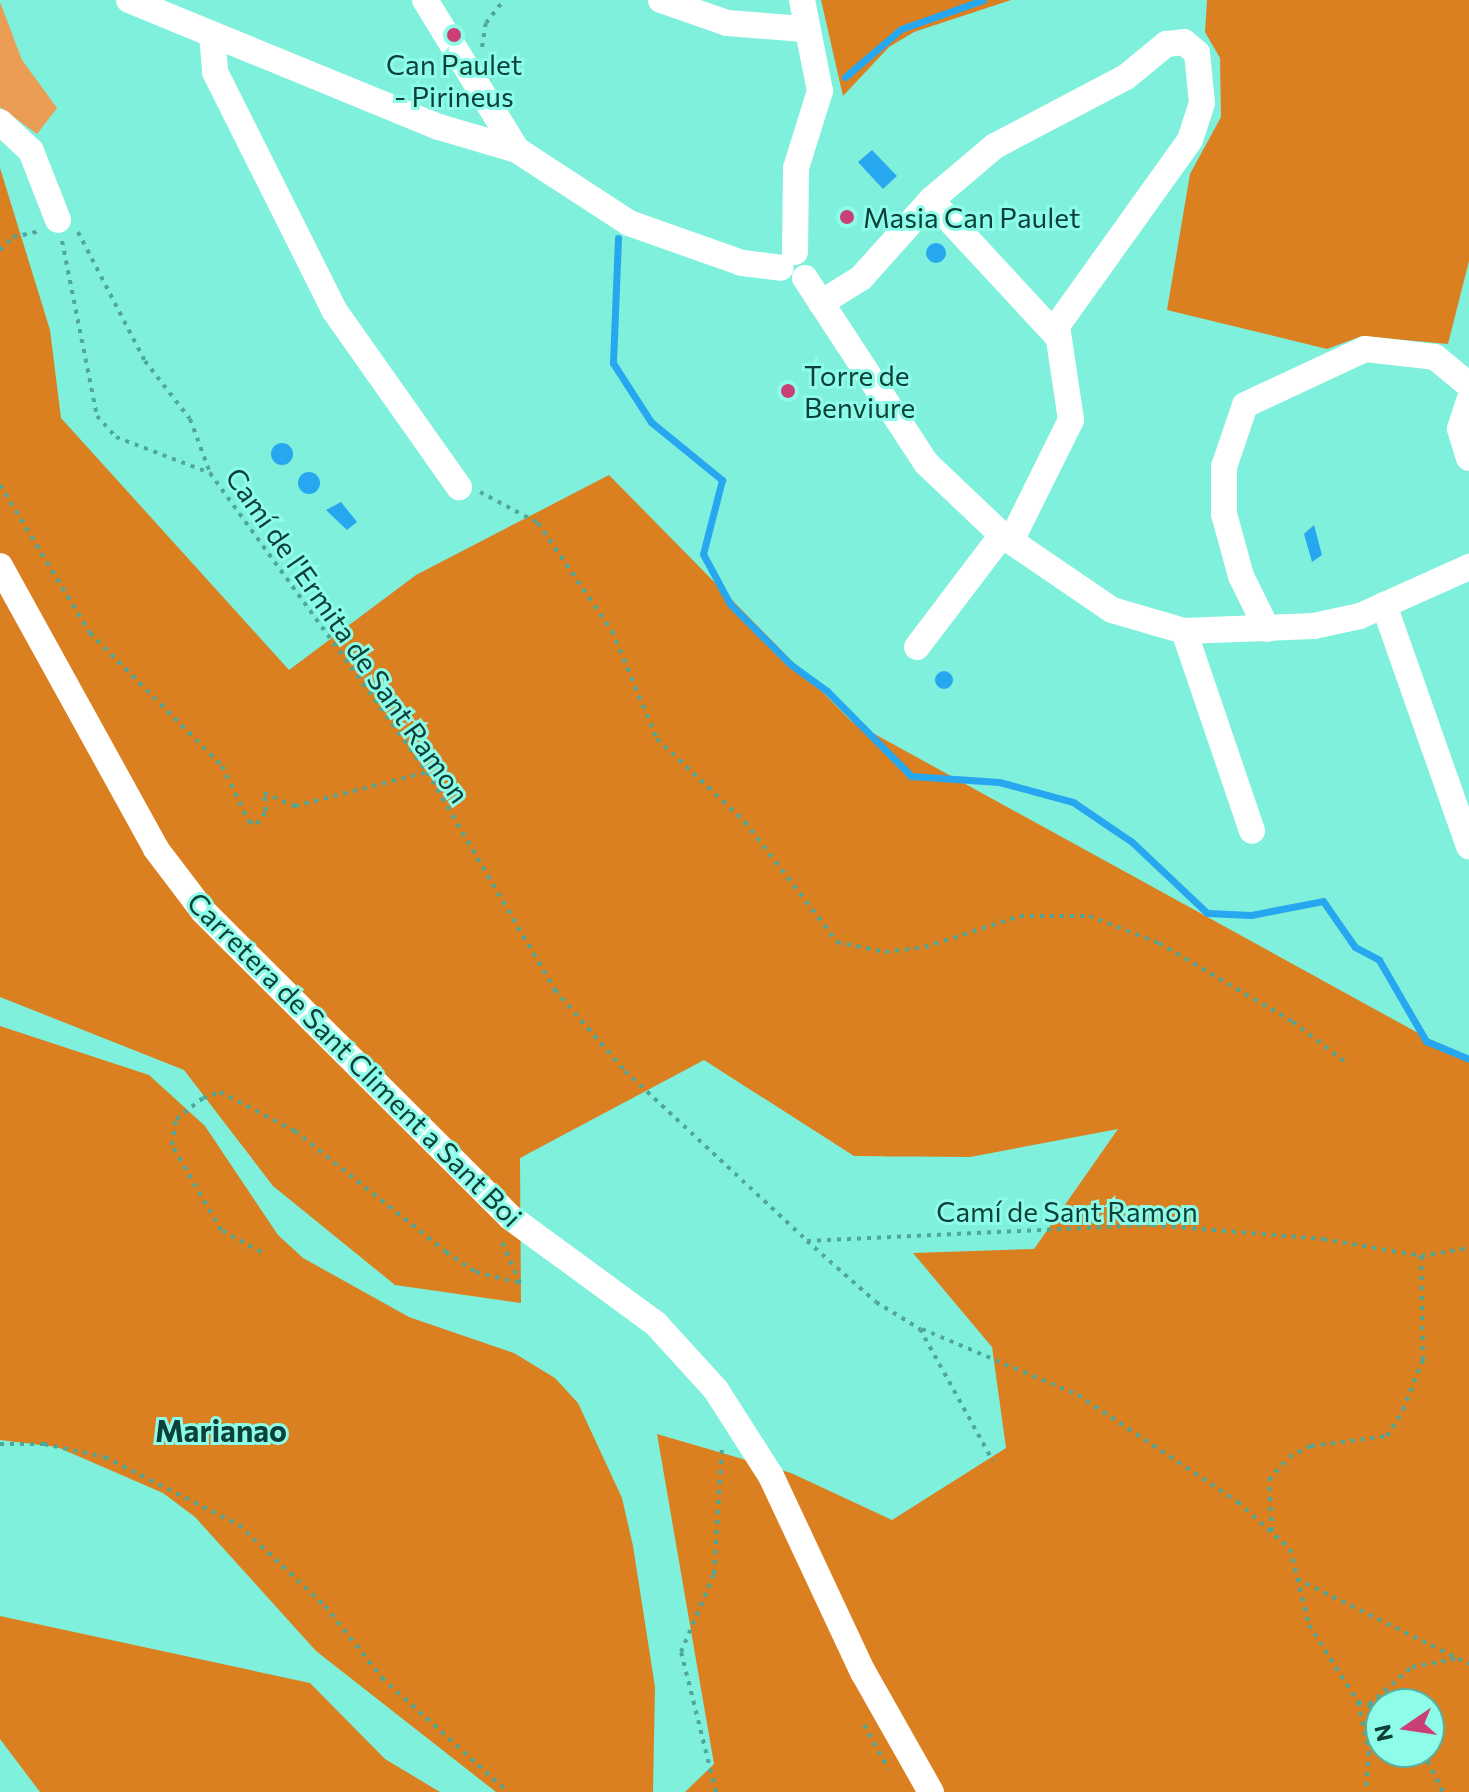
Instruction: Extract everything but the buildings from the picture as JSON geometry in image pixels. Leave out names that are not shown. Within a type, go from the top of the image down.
[{"type":"street","points":[[129,0],[439,127],[517,150],[629,223],[742,263],[788,260]]},
{"type":"street","points":[[425,0],[478,92],[517,150]]},
{"type":"street","points":[[661,0],[804,29]]},
{"type":"street","points":[[802,0],[804,29],[820,91],[796,168],[788,280],[805,278],[926,463],[1006,538],[1112,610],[1184,631],[1335,623],[1469,567]]},
{"type":"street","points":[[212,35],[215,72],[334,310],[459,487]]},
{"type":"street","points":[[821,303],[861,278],[931,200],[995,146],[1126,77],[1166,44],[1191,46],[1203,73],[1190,140],[1060,319],[1056,335],[1071,420],[1006,538],[917,647]]},
{"type":"street","points":[[439,127],[466,118],[478,92]]},
{"type":"street","points":[[0,122],[31,151],[48,174],[55,224]]},
{"type":"street","points":[[931,200],[1056,335]]},
{"type":"street","points":[[1267,629],[1241,576],[1224,514],[1224,467],[1245,405],[1365,349],[1435,357],[1469,385]]},
{"type":"street","points":[[1469,401],[1460,429],[1469,458]]},
{"type":"street","name":"Carretera de Sant Climent a Sant Boi","points":[[0,566],[156,849],[203,911],[510,1217],[656,1324],[716,1390],[771,1476],[863,1672],[931,1792]]},
{"type":"street","points":[[1384,605],[1469,846]]},
{"type":"street","points":[[1184,631],[1252,831]]},
{"type":"path","points":[[482,59],[486,23],[504,0]]},
{"type":"path","points":[[0,250],[13,237],[55,224],[74,224],[145,361],[190,419],[210,473]]},
{"type":"path","name":"Camí de l'Ermita de Sant Ramon","points":[[55,224],[97,416],[116,437],[210,473],[427,772],[555,990],[625,1071],[807,1241],[876,1302],[920,1329],[993,1461]]},
{"type":"path","points":[[0,485],[90,633],[222,766],[249,822],[257,824],[266,811],[264,793],[295,806],[427,772]]},
{"type":"path","points":[[459,487],[525,510],[538,523],[612,631],[657,739],[745,822],[837,942],[885,952],[925,947],[1020,916],[1089,916],[1159,943],[1293,1022],[1348,1064]]},
{"type":"path","points":[[261,1252],[221,1230],[172,1145],[176,1119],[203,1098],[220,1092],[295,1131],[446,1252],[476,1272],[520,1283],[492,1226]]},
{"type":"path","name":"Camí de Sant Ramon","points":[[807,1241],[1152,1225],[1323,1239],[1421,1256],[1469,1248]]},
{"type":"path","points":[[1273,1533],[1269,1480],[1289,1457],[1311,1446],[1387,1436],[1403,1410],[1423,1360],[1421,1256]]},
{"type":"path","points":[[920,1329],[1078,1395],[1215,1485],[1290,1549],[1309,1625],[1358,1702],[1369,1752],[1366,1792]]},
{"type":"path","points":[[716,1792],[681,1652],[714,1574],[724,1504],[721,1434]]},
{"type":"path","points":[[0,1444],[44,1444],[105,1457],[239,1525],[325,1606],[382,1678],[508,1792]]},
{"type":"path","points":[[1297,1579],[1469,1664]]},
{"type":"path","points":[[1388,1688],[1412,1667],[1459,1658]]},
{"type":"path","points":[[1358,1702],[1365,1703]]},
{"type":"path","points":[[1431,1768],[1443,1792]]},
{"type":"shaded area","points":[[821,0],[1011,0],[914,32],[889,47],[843,96]]},
{"type":"shaded area","points":[[1207,0],[1469,0],[1469,261],[1448,344],[1362,336],[1327,349],[1167,310],[1190,174],[1221,117],[1220,58],[1205,32]]},
{"type":"shaded area","points":[[0,2],[22,60],[57,108],[37,134],[0,107]]},
{"type":"shaded area","points":[[0,168],[50,330],[61,418],[289,670],[416,575],[609,475],[851,721],[1469,1061],[1469,1792],[685,1792],[714,1764],[657,1434],[791,1473],[892,1520],[1006,1448],[992,1347],[913,1253],[1034,1249],[1118,1129],[970,1157],[854,1156],[704,1060],[520,1158],[521,1303],[395,1285],[273,1186],[184,1070],[0,997]]},
{"type":"shaded area","points":[[0,1026],[149,1075],[205,1126],[278,1235],[303,1258],[409,1317],[514,1353],[555,1378],[578,1403],[622,1498],[633,1546],[655,1687],[653,1792],[496,1792],[316,1651],[195,1517],[163,1493],[57,1447],[0,1440]]},
{"type":"shaded area","points":[[0,1616],[310,1683],[385,1759],[440,1792],[40,1792],[0,1739]]},
{"type":"water","points":[[872,150],[897,176],[883,189],[858,162]]},
{"type":"water","points":[[936,243],[943,246],[946,253],[943,260],[936,263],[929,260],[926,253],[929,246]]},
{"type":"water","points":[[282,443],[290,446],[293,454],[290,462],[282,465],[274,462],[271,454],[274,446]]},
{"type":"water","points":[[309,472],[317,475],[320,483],[317,491],[309,494],[301,491],[298,483],[301,475]]},
{"type":"water","points":[[341,502],[357,522],[347,530],[326,510]]},
{"type":"water","points":[[1314,525],[1322,555],[1312,562],[1304,534]]},
{"type":"water","points":[[944,671],[953,680],[944,689],[935,680]]},
{"type":"waterway","points":[[845,77],[901,29],[983,0]]},
{"type":"waterway","points":[[618,238],[613,363],[651,422],[722,480],[703,554],[730,604],[790,664],[827,691],[911,776],[999,782],[1073,802],[1132,842],[1207,913],[1251,915],[1323,901],[1355,947],[1379,960],[1426,1041],[1469,1059]]},
{"type":"place","name":"Can Paulet - Pirineus","points":[[454,35]]},
{"type":"place","name":"Masia Can Paulet","points":[[847,217]]},
{"type":"place","name":"Torre de Benviure","points":[[788,391]]},
{"type":"district","name":"Marianao","points":[[221,1430]]}]
